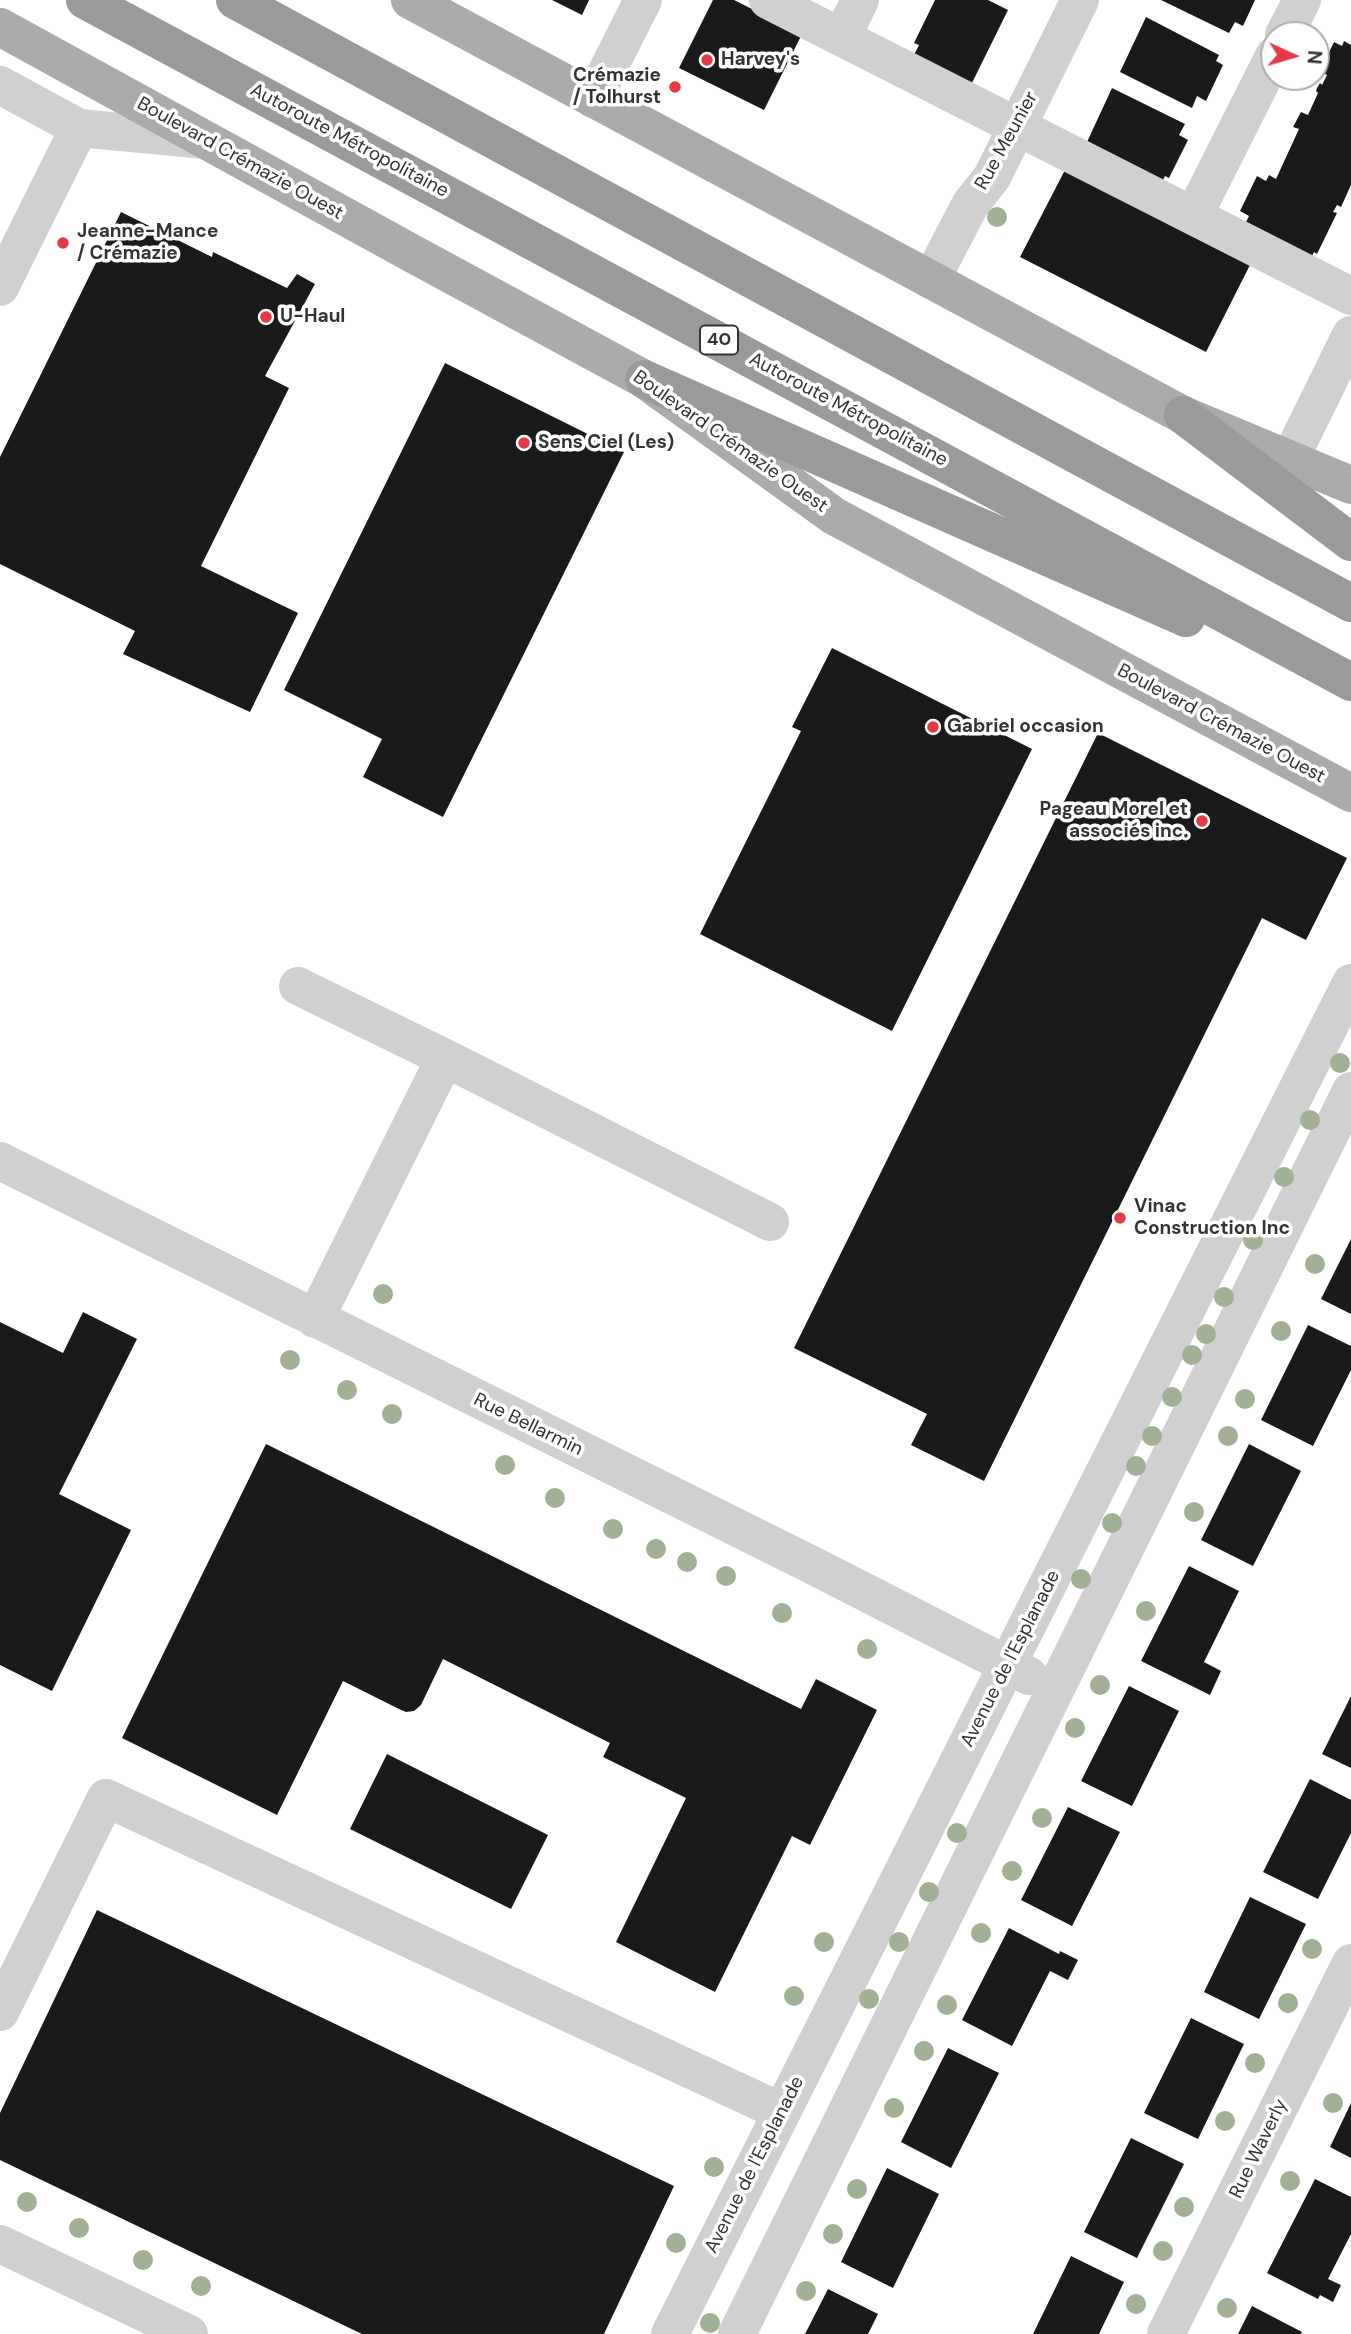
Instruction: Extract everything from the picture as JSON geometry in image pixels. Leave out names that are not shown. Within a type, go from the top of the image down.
[{"type":"highway","name":"Autoroute Métropolitaine","points":[[85,0],[1351,682]]},
{"type":"highway","points":[[235,0],[1351,603]]},
{"type":"highway","points":[[644,379],[1351,691]]},
{"type":"highway","points":[[1182,415],[1351,542]]},
{"type":"main road","points":[[410,0],[1182,415],[1351,485]]},
{"type":"main road","name":"Boulevard Crémazie Ouest","points":[[0,27],[644,379],[834,516],[1351,793]]},
{"type":"street","points":[[593,99],[643,0]]},
{"type":"street","points":[[768,0],[1351,296]]},
{"type":"street","points":[[842,37],[860,0]]},
{"type":"street","name":"Rue Meunier","points":[[931,280],[970,205],[992,177],[1080,0]]},
{"type":"street","points":[[1291,21],[1302,0]]},
{"type":"street","points":[[1194,215],[1260,84]]},
{"type":"street","points":[[0,85],[79,128],[205,140]]},
{"type":"street","points":[[0,287],[79,128]]},
{"type":"street","points":[[1290,459],[1351,335]]},
{"type":"street","name":"Avenue de l'Esplanade","points":[[670,2334],[1351,983]]},
{"type":"street","points":[[298,986],[770,1222]]},
{"type":"street","points":[[315,1319],[445,1058]]},
{"type":"street","points":[[737,2334],[1351,1091]]},
{"type":"street","name":"Rue Bellarmin","points":[[0,1161],[1056,1689]]},
{"type":"street","points":[[0,2012],[106,1798],[782,2112]]},
{"type":"street","name":"Rue Waverly","points":[[1166,2334],[1351,1963]]},
{"type":"street","points":[[0,2244],[189,2334]]},
{"type":"building","points":[[552,0],[589,0],[582,15]]},
{"type":"building","points":[[713,0],[734,0],[802,34],[764,110],[679,68]]},
{"type":"building","points":[[935,0],[988,0],[1008,10],[969,89],[911,61],[919,45],[914,43]]},
{"type":"building","points":[[1161,0],[1255,0],[1243,26],[1235,22],[1229,33]]},
{"type":"building","points":[[1146,17],[1219,55],[1216,61],[1223,65],[1206,101],[1197,96],[1192,108],[1120,72]]},
{"type":"building","points":[[1344,41],[1351,45],[1351,185],[1341,207],[1337,205],[1333,212],[1337,213],[1317,254],[1314,252],[1312,256],[1246,222],[1249,216],[1240,211],[1257,176],[1266,181],[1269,175],[1276,179],[1299,129],[1293,127],[1301,112],[1308,115],[1318,93],[1316,91],[1330,91],[1330,50],[1334,42],[1342,46]]},
{"type":"building","points":[[1112,88],[1185,124],[1179,135],[1188,140],[1169,178],[1165,176],[1163,180],[1087,142]]},
{"type":"building","points":[[1066,168],[1251,263],[1206,352],[1020,257]]},
{"type":"building","points":[[121,212],[212,257],[213,252],[287,288],[297,274],[315,284],[265,376],[289,388],[201,566],[298,613],[250,712],[123,654],[135,631],[0,564],[0,457]]},
{"type":"building","points":[[445,363],[624,452],[443,817],[363,777],[382,739],[284,690]]},
{"type":"building","points":[[832,648],[1032,749],[892,1031],[700,934],[801,731],[792,727]]},
{"type":"building","points":[[1098,733],[1347,858],[1306,940],[1262,918],[984,1481],[911,1445],[927,1414],[794,1348]]},
{"type":"building","points":[[1351,1239],[1351,1314],[1321,1299]]},
{"type":"building","points":[[83,1312],[137,1339],[59,1494],[131,1530],[52,1691],[0,1665],[0,1322],[63,1353]]},
{"type":"building","points":[[1308,1325],[1351,1346],[1351,1370],[1313,1446],[1261,1420]]},
{"type":"building","points":[[266,1444],[801,1709],[816,1679],[877,1710],[810,1845],[792,1836],[715,1992],[616,1942],[686,1798],[603,1757],[610,1743],[443,1659],[421,1705],[414,1711],[406,1712],[343,1681],[277,1815],[122,1738]]},
{"type":"building","points":[[1249,1444],[1301,1471],[1253,1566],[1201,1540]]},
{"type":"building","points":[[1189,1566],[1239,1591],[1204,1662],[1221,1671],[1210,1695],[1141,1661]]},
{"type":"building","points":[[1129,1686],[1179,1711],[1132,1806],[1081,1781]]},
{"type":"building","points":[[1351,1696],[1351,1768],[1322,1754]]},
{"type":"building","points":[[387,1754],[548,1835],[511,1909],[350,1829]]},
{"type":"building","points":[[1310,1779],[1351,1800],[1351,1833],[1318,1899],[1263,1872]]},
{"type":"building","points":[[1068,1807],[1120,1832],[1072,1926],[1021,1900]]},
{"type":"building","points":[[1250,1897],[1306,1924],[1259,2019],[1204,1992]]},
{"type":"building","points":[[97,1910],[674,2186],[604,2334],[362,2334],[0,2160],[0,2113]]},
{"type":"building","points":[[1009,1928],[1059,1954],[1060,1951],[1078,1960],[1068,1980],[1050,1971],[1012,2046],[962,2020]]},
{"type":"building","points":[[1191,2018],[1244,2044],[1198,2139],[1144,2113]]},
{"type":"building","points":[[948,2048],[999,2073],[951,2168],[901,2142]]},
{"type":"building","points":[[1351,2103],[1351,2158],[1330,2147]]},
{"type":"building","points":[[1131,2138],[1184,2164],[1137,2258],[1084,2232]]},
{"type":"building","points":[[887,2168],[939,2194],[893,2288],[841,2262]]},
{"type":"building","points":[[1315,2179],[1351,2197],[1351,2234],[1328,2279],[1341,2285],[1333,2302],[1320,2295],[1318,2299],[1267,2273]]},
{"type":"building","points":[[1071,2256],[1124,2282],[1099,2334],[1033,2334]]},
{"type":"building","points":[[828,2289],[878,2314],[868,2334],[805,2334]]},
{"type":"building","points":[[1252,2306],[1302,2332],[1301,2334],[1238,2334]]},
{"type":"place","name":"Harvey's","points":[[707,60]]},
{"type":"place","name":"Crémazie / Tolhurst","points":[[675,87]]},
{"type":"place","name":"Jeanne-Mance / Crémazie","points":[[63,243]]},
{"type":"place","name":"U-Haul","points":[[266,317]]},
{"type":"place","name":"Sens Ciel (Les)","points":[[524,443]]},
{"type":"place","name":"Gabriel occasion","points":[[933,727]]},
{"type":"place","name":"Pageau Morel et associés inc.","points":[[1202,821]]},
{"type":"place","name":"Vinac Construction Inc","points":[[1120,1218]]}]
